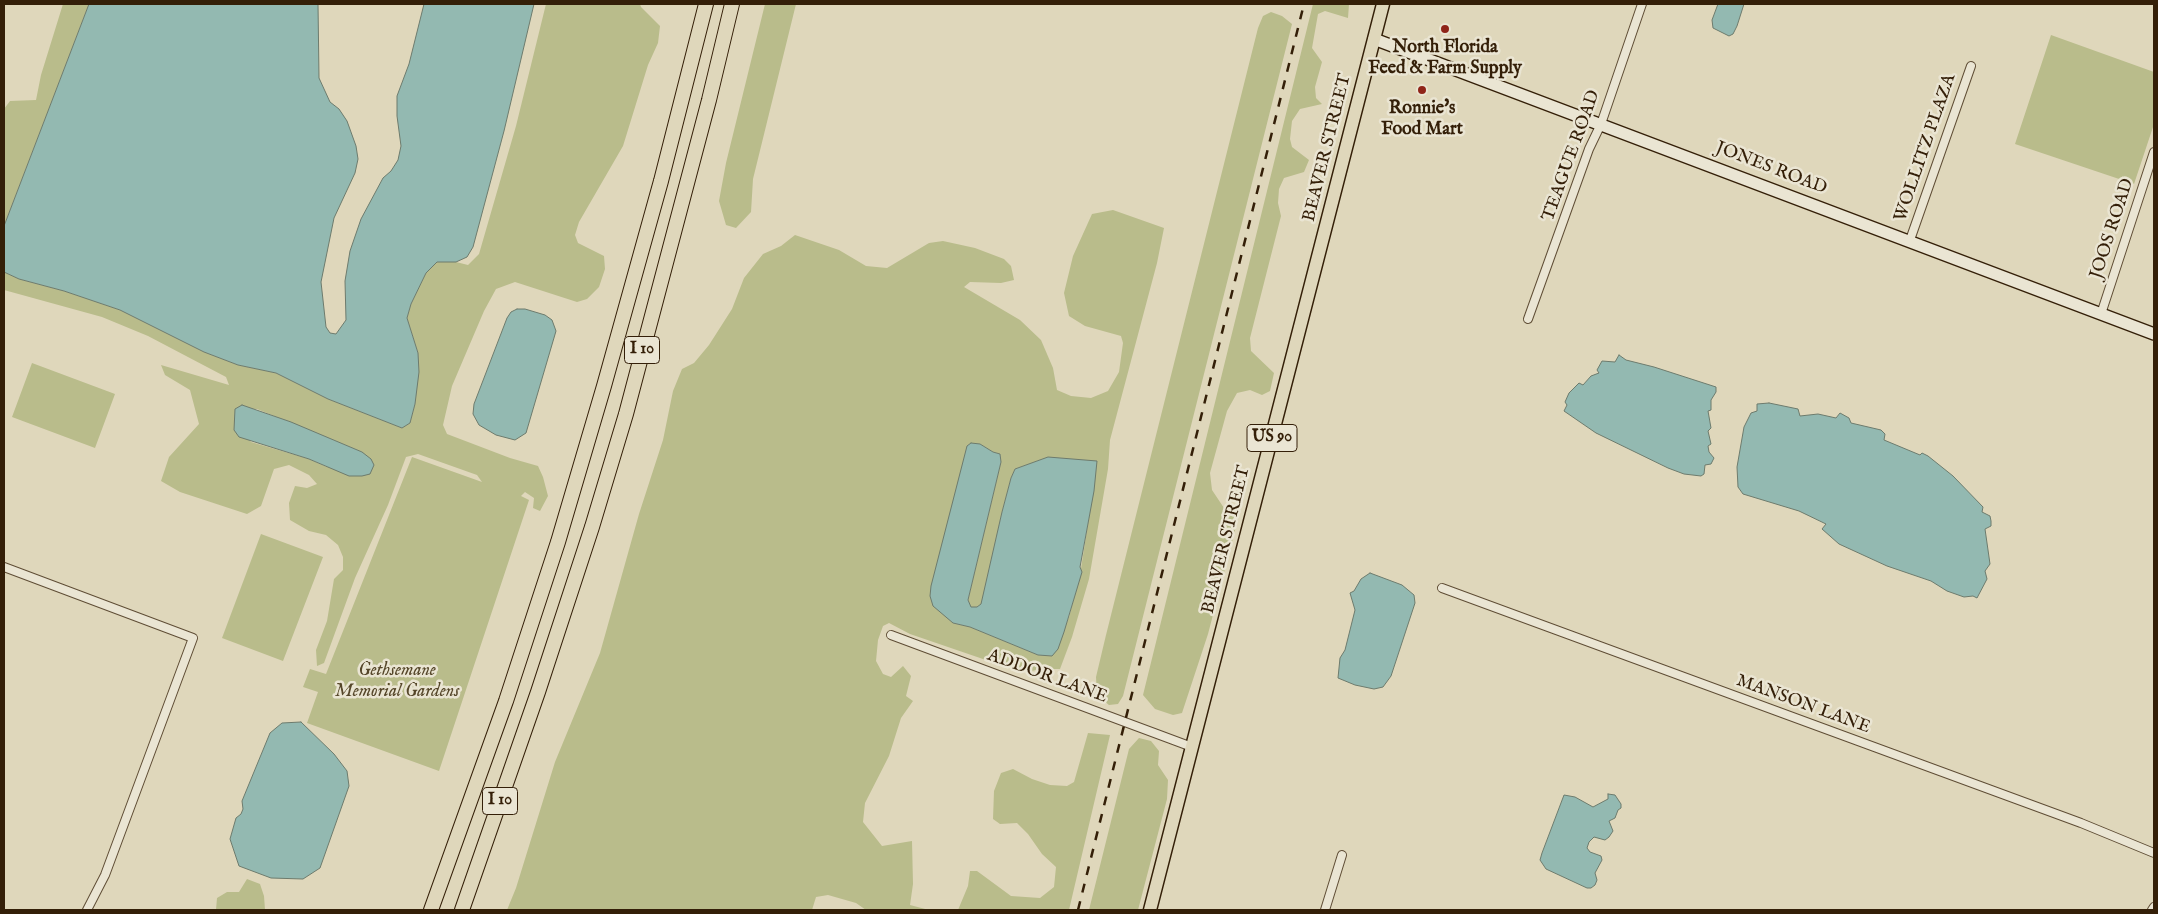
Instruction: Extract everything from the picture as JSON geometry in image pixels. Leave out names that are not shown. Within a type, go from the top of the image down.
[{"type":"highway","name":"I 10","points":[[432,910],[558,542],[661,180],[706,4]]},
{"type":"highway","name":"I 10","points":[[462,910],[556,637],[612,461],[709,100],[732,4]]},
{"type":"highway","points":[[423,910],[442,857],[463,824]]},
{"type":"highway","points":[[468,910],[483,851]]},
{"type":"main road","name":"BEAVER STREET","points":[[1150,910],[1383,4]]},
{"type":"street","name":"TEAGUE ROAD","points":[[1528,319],[1589,149],[1601,124],[1642,4]]},
{"type":"street","name":"JONES ROAD","points":[[1374,39],[1910,240],[2154,334]]},
{"type":"street","name":"WOLLITZ PLAZA","points":[[1910,240],[1971,66]]},
{"type":"street","name":"JOOS ROAD","points":[[2101,314],[2154,152]]},
{"type":"street","points":[[4,567],[193,638],[105,875],[87,910]]},
{"type":"street","name":"MANSON LANE","points":[[1442,588],[2081,823],[2154,853]]},
{"type":"street","name":"ADDOR LANE","points":[[891,636],[1192,747]]},
{"type":"street","points":[[1325,910],[1342,855]]},
{"type":"green space","points":[[63,4],[89,4],[4,226],[4,109],[10,101],[36,100],[41,75]]},
{"type":"green space","name":"Gethsemane Memorial Gardens","points":[[546,4],[640,4],[660,26],[658,43],[648,65],[623,146],[579,222],[575,235],[578,243],[604,256],[605,269],[599,287],[587,299],[577,302],[515,282],[496,289],[484,311],[452,386],[443,425],[447,434],[510,458],[538,466],[548,496],[540,511],[533,508],[534,498],[525,492],[521,496],[529,500],[439,771],[307,723],[318,692],[303,687],[310,669],[326,674],[412,457],[482,482],[477,475],[418,454],[406,457],[388,505],[355,578],[324,663],[317,666],[316,650],[327,621],[334,579],[343,570],[343,557],[338,545],[326,535],[309,531],[290,520],[289,503],[295,486],[307,488],[317,484],[309,475],[289,465],[274,469],[261,506],[247,514],[180,492],[161,481],[169,457],[199,424],[190,390],[165,375],[161,365],[229,385],[226,377],[148,336],[102,317],[4,290],[4,272],[19,279],[64,291],[120,310],[204,352],[238,365],[276,373],[328,399],[402,428],[410,423],[415,404],[418,353],[407,318],[411,304],[426,273],[437,262],[456,262],[468,265],[479,254],[516,126]],"holes":[[[235,409],[257,409],[362,452],[327,467],[309,459],[251,442],[235,417]]]},
{"type":"green space","points":[[765,4],[796,4],[753,179],[751,212],[736,228],[726,225],[719,201],[726,163]]},
{"type":"green space","points":[[1313,4],[1349,4],[1348,18],[1325,11],[1318,14],[1312,48],[1322,62],[1315,87],[1316,98],[1322,104],[1300,109],[1292,121],[1290,139],[1292,147],[1309,160],[1304,172],[1284,178],[1279,189],[1278,203],[1281,216],[1250,338],[1251,351],[1274,373],[1270,391],[1262,395],[1250,390],[1237,393],[1227,411],[1210,473],[1212,490],[1224,508],[1238,519],[1208,634],[1182,713],[1173,715],[1155,709],[1143,695]]},
{"type":"green space","points":[[1271,12],[1282,16],[1292,24],[1123,696],[1118,704],[1109,705],[1097,695],[1096,677],[1258,28],[1263,16]]},
{"type":"green space","points":[[2051,35],[2154,72],[2154,124],[2134,184],[2015,144]]},
{"type":"green space","points":[[1113,210],[1164,228],[1157,263],[1110,440],[1108,469],[1089,579],[1072,637],[1060,669],[1018,671],[910,634],[889,623],[883,626],[878,640],[876,661],[883,674],[891,677],[903,666],[911,676],[906,696],[913,701],[901,718],[889,756],[865,803],[863,822],[882,846],[912,841],[913,884],[910,905],[929,910],[866,910],[856,903],[828,895],[816,897],[812,910],[507,910],[516,888],[555,762],[600,653],[639,514],[663,440],[673,391],[682,369],[694,363],[709,345],[732,309],[744,278],[763,254],[781,246],[795,235],[839,250],[866,266],[887,268],[929,243],[943,241],[975,248],[1004,259],[1011,266],[1014,280],[1001,283],[970,282],[964,287],[1020,320],[1041,340],[1053,368],[1057,390],[1071,396],[1091,398],[1108,391],[1119,372],[1123,343],[1121,336],[1085,326],[1069,316],[1064,293],[1073,256],[1092,214]],"holes":[[[980,444],[1000,454],[1001,462],[968,600],[970,607],[977,607],[982,604],[1002,512],[1015,469],[1043,459],[1090,510],[1080,575],[1069,617],[1052,656],[1038,655],[970,627],[953,623]]]},
{"type":"green space","points":[[32,363],[115,394],[95,448],[12,417]]},
{"type":"green space","points":[[261,534],[323,557],[283,661],[222,638]]},
{"type":"green space","points":[[1088,733],[1110,735],[1069,910],[958,910],[968,886],[970,871],[977,871],[1011,896],[1040,898],[1054,887],[1056,867],[1042,854],[1028,834],[1017,823],[1000,824],[993,819],[994,791],[1001,773],[1013,769],[1032,779],[1050,785],[1067,786],[1074,782]]},
{"type":"green space","points":[[1139,738],[1151,741],[1159,751],[1158,765],[1168,780],[1167,799],[1138,910],[1089,910],[1129,749]]},
{"type":"green space","points":[[247,879],[260,884],[264,896],[265,910],[216,910],[217,898],[227,892],[239,892]]},
{"type":"water","points":[[89,4],[318,4],[319,78],[330,102],[339,109],[347,121],[356,146],[358,159],[355,173],[334,218],[321,282],[326,327],[330,333],[336,334],[346,320],[345,281],[350,251],[361,219],[383,178],[391,171],[398,160],[401,146],[397,116],[397,96],[409,64],[424,4],[534,4],[504,131],[473,247],[467,257],[456,262],[437,262],[426,273],[411,304],[407,318],[418,353],[419,372],[415,404],[410,423],[402,428],[328,399],[276,373],[238,365],[204,352],[120,310],[64,291],[19,279],[4,272],[4,226]]},
{"type":"water","points":[[1718,4],[1744,4],[1737,26],[1733,34],[1729,36],[1713,28],[1712,20]]},
{"type":"water","points":[[517,309],[525,309],[545,315],[552,320],[556,331],[526,433],[515,440],[496,435],[479,425],[473,414],[474,404],[507,318],[511,312]]},
{"type":"water","points":[[1619,355],[1626,360],[1716,387],[1716,392],[1711,400],[1711,410],[1708,411],[1711,428],[1708,431],[1711,444],[1708,446],[1709,452],[1714,458],[1711,464],[1705,465],[1704,474],[1701,476],[1684,474],[1668,468],[1596,433],[1564,411],[1569,393],[1579,383],[1583,385],[1591,376],[1599,373],[1597,370],[1602,361],[1615,362]]},
{"type":"water","points":[[1769,403],[1798,409],[1800,416],[1818,414],[1836,418],[1840,413],[1849,418],[1851,423],[1881,430],[1885,434],[1884,440],[1920,455],[1922,453],[1928,456],[1953,476],[1983,507],[1982,512],[1990,516],[1991,521],[1991,526],[1985,529],[1990,564],[1985,571],[1987,579],[1977,598],[1973,596],[1964,597],[1947,591],[1931,581],[1887,566],[1839,544],[1822,529],[1826,524],[1799,511],[1743,494],[1738,487],[1737,467],[1744,427],[1751,413],[1757,411],[1757,404]]},
{"type":"water","points":[[242,405],[291,422],[362,452],[371,459],[374,465],[370,474],[349,476],[309,459],[239,437],[234,430],[235,409]]},
{"type":"water","points":[[971,443],[980,444],[1000,454],[1001,462],[968,600],[971,607],[977,607],[981,604],[1002,512],[1015,469],[1048,457],[1097,461],[1094,491],[1080,567],[1082,572],[1058,649],[1052,656],[1038,655],[970,627],[953,623],[933,606],[930,596],[931,586],[967,446]]},
{"type":"water","points":[[1370,573],[1402,585],[1414,595],[1415,603],[1391,676],[1383,687],[1374,689],[1355,685],[1338,678],[1340,658],[1345,650],[1355,610],[1350,593],[1354,591],[1361,579]]},
{"type":"water","points":[[301,722],[334,754],[347,771],[349,786],[320,868],[303,879],[271,878],[239,866],[230,839],[236,818],[243,809],[242,801],[270,733],[282,723]]},
{"type":"water","points":[[1608,794],[1615,795],[1621,804],[1621,808],[1618,810],[1615,818],[1609,821],[1613,831],[1609,837],[1605,840],[1594,837],[1589,842],[1587,848],[1590,852],[1601,856],[1602,860],[1595,873],[1597,880],[1595,885],[1587,888],[1546,869],[1540,860],[1564,795],[1575,797],[1593,807],[1608,799]]},
{"type":"railway","points":[[1078,910],[1304,4]]},
{"type":"place","name":"North Florida Feed & Farm Supply","points":[[1445,29]]},
{"type":"place","name":"Ronnie's Food Mart","points":[[1422,90]]}]
